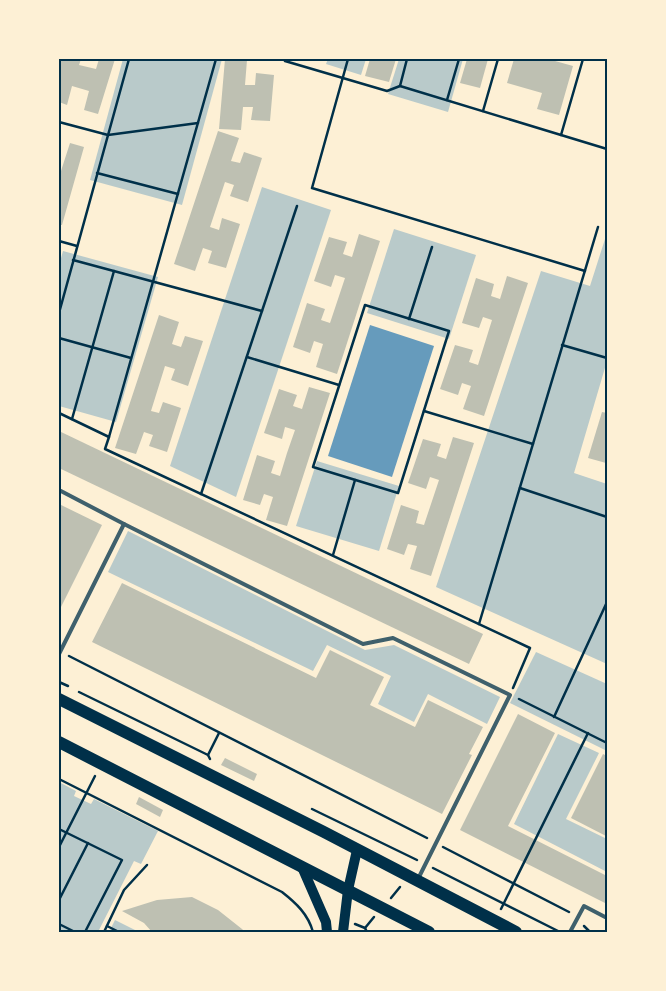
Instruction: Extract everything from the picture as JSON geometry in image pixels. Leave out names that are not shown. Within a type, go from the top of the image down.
[{"type":"main road","points":[[59,699],[516,932]]},
{"type":"main road","points":[[59,742],[429,932]]},
{"type":"main road","points":[[343,932],[348,890],[357,850]]},
{"type":"main road","points":[[302,867],[326,922],[327,932]]},
{"type":"lane","points":[[59,490],[363,644],[393,638],[510,695],[425,864],[413,879]]},
{"type":"lane","points":[[59,653],[124,524]]},
{"type":"lane","points":[[570,932],[584,906],[607,918]]},
{"type":"path","points":[[59,313],[129,59]]},
{"type":"path","points":[[216,59],[105,449],[530,648],[510,695],[607,743]]},
{"type":"path","points":[[348,59],[312,188],[585,271]]},
{"type":"path","points":[[400,86],[408,59]]},
{"type":"path","points":[[447,100],[458,59]]},
{"type":"path","points":[[483,111],[498,59]]},
{"type":"path","points":[[561,135],[583,59]]},
{"type":"path","points":[[285,60],[387,91],[400,86],[607,149]]},
{"type":"path","points":[[59,122],[108,135],[198,122]]},
{"type":"path","points":[[97,173],[178,194]]},
{"type":"path","points":[[201,494],[297,206]]},
{"type":"path","points":[[479,624],[598,227]]},
{"type":"path","points":[[59,242],[77,246]]},
{"type":"path","points":[[409,319],[432,247]]},
{"type":"path","points":[[73,260],[262,311]]},
{"type":"path","points":[[72,420],[114,271]]},
{"type":"path","points":[[365,305],[409,319],[449,331],[398,493],[313,467],[365,305]]},
{"type":"path","points":[[59,338],[131,358]]},
{"type":"path","points":[[562,345],[607,358]]},
{"type":"path","points":[[246,357],[339,385]]},
{"type":"path","points":[[424,411],[533,444]]},
{"type":"path","points":[[59,413],[108,437]]},
{"type":"path","points":[[333,556],[355,480]]},
{"type":"path","points":[[520,488],[607,517]]},
{"type":"path","points":[[554,716],[607,602]]},
{"type":"path","points":[[59,653],[219,732],[578,916]]},
{"type":"path","points":[[59,682],[68,686]]},
{"type":"path","points":[[76,690],[208,755],[211,761]]},
{"type":"path","points":[[208,755],[219,732]]},
{"type":"path","points":[[494,921],[588,733]]},
{"type":"path","points":[[59,847],[101,764]]},
{"type":"path","points":[[59,779],[282,892],[298,904],[310,923],[313,932]]},
{"type":"path","points":[[311,808],[562,932]]},
{"type":"path","points":[[59,829],[122,860],[85,932]]},
{"type":"path","points":[[59,900],[88,843]]},
{"type":"path","points":[[104,932],[124,890],[147,865]]},
{"type":"path","points":[[365,928],[382,908],[413,879]]},
{"type":"path","points":[[59,924],[76,932]]},
{"type":"path","points":[[106,926],[119,932]]},
{"type":"shaded area","points":[[123,59],[222,59],[182,205],[90,180]]},
{"type":"shaded area","points":[[328,59],[366,59],[361,75],[326,64]]},
{"type":"shaded area","points":[[399,59],[463,59],[448,112],[388,94]]},
{"type":"shaded area","points":[[262,187],[331,210],[236,497],[170,466]]},
{"type":"shaded area","points":[[394,229],[476,255],[449,339],[367,313]]},
{"type":"shaded area","points":[[605,239],[607,240],[607,361],[574,473],[607,484],[607,664],[436,587],[541,271],[590,286]]},
{"type":"shaded area","points":[[63,251],[158,277],[116,422],[59,406],[59,265]]},
{"type":"shaded area","points":[[317,461],[399,486],[379,551],[296,526]]},
{"type":"shaded area","points":[[128,531],[365,650],[394,645],[500,697],[487,724],[428,694],[414,722],[378,704],[391,676],[327,645],[313,671],[108,572]]},
{"type":"shaded area","points":[[536,652],[607,684],[607,751],[510,703]]},
{"type":"shaded area","points":[[558,734],[599,753],[566,819],[607,839],[607,872],[514,824]]},
{"type":"shaded area","points":[[59,782],[76,791],[74,796],[91,804],[94,799],[158,831],[141,864],[134,861],[98,932],[59,932]]},
{"type":"shaded area","points":[[115,920],[139,932],[109,932]]},
{"type":"water","points":[[370,325],[434,346],[392,477],[328,456]]},
{"type":"building","points":[[59,59],[81,59],[79,65],[96,69],[99,59],[115,59],[98,114],[84,110],[89,91],[72,86],[67,105],[59,102]]},
{"type":"building","points":[[225,59],[247,60],[245,85],[255,85],[256,73],[274,75],[270,121],[251,120],[253,107],[243,107],[241,130],[219,129]]},
{"type":"building","points":[[370,59],[396,59],[389,82],[365,76]]},
{"type":"building","points":[[467,59],[488,59],[480,88],[460,83]]},
{"type":"building","points":[[514,59],[548,59],[573,66],[559,115],[537,109],[542,93],[507,83]]},
{"type":"building","points":[[218,131],[239,138],[231,161],[240,163],[244,152],[262,158],[248,202],[230,196],[234,185],[225,182],[210,227],[219,230],[222,218],[240,224],[226,268],[208,263],[212,251],[203,248],[195,271],[174,264]]},
{"type":"building","points":[[70,143],[84,147],[62,225],[59,225],[59,171],[61,171]]},
{"type":"building","points":[[359,234],[380,241],[337,374],[316,367],[323,344],[314,341],[310,353],[293,347],[307,303],[325,309],[321,320],[330,323],[345,278],[335,275],[331,287],[314,281],[329,237],[347,242],[343,254],[352,257]]},
{"type":"building","points":[[507,276],[528,283],[484,416],[463,409],[471,386],[462,383],[458,395],[440,389],[455,345],[473,350],[469,362],[478,365],[492,320],[483,317],[479,328],[462,323],[476,278],[494,284],[491,296],[500,299]]},
{"type":"building","points":[[159,315],[179,322],[172,344],[181,347],[185,336],[203,341],[188,386],[171,380],[175,369],[165,366],[151,411],[159,413],[163,402],[181,408],[167,452],[149,446],[153,435],[144,432],[136,454],[115,448]]},
{"type":"building","points":[[309,387],[330,393],[287,526],[266,520],[273,497],[264,494],[260,505],[243,500],[257,455],[275,461],[271,473],[280,476],[295,430],[285,427],[282,439],[264,433],[279,389],[297,395],[293,406],[302,409]]},
{"type":"building","points":[[602,412],[607,413],[606,463],[588,458]]},
{"type":"building","points":[[59,431],[483,634],[469,664],[59,468]]},
{"type":"building","points":[[453,437],[474,443],[431,576],[410,569],[417,546],[408,544],[404,555],[387,549],[401,505],[419,511],[416,523],[424,525],[439,480],[430,477],[426,489],[408,483],[423,439],[441,444],[437,456],[446,459]]},
{"type":"building","points":[[59,504],[102,525],[59,611]]},
{"type":"building","points":[[122,583],[316,678],[330,650],[384,677],[370,705],[415,727],[428,700],[483,727],[469,754],[472,755],[442,814],[92,642]]},
{"type":"building","points":[[518,714],[555,733],[508,826],[607,876],[607,904],[460,830]]},
{"type":"building","points":[[603,754],[607,756],[606,836],[571,818]]},
{"type":"building","points":[[225,758],[257,774],[254,781],[221,765]]},
{"type":"building","points":[[139,797],[163,810],[160,817],[136,804]]},
{"type":"building","points":[[192,897],[218,910],[245,932],[152,932],[144,923],[122,911],[157,900]]}]
